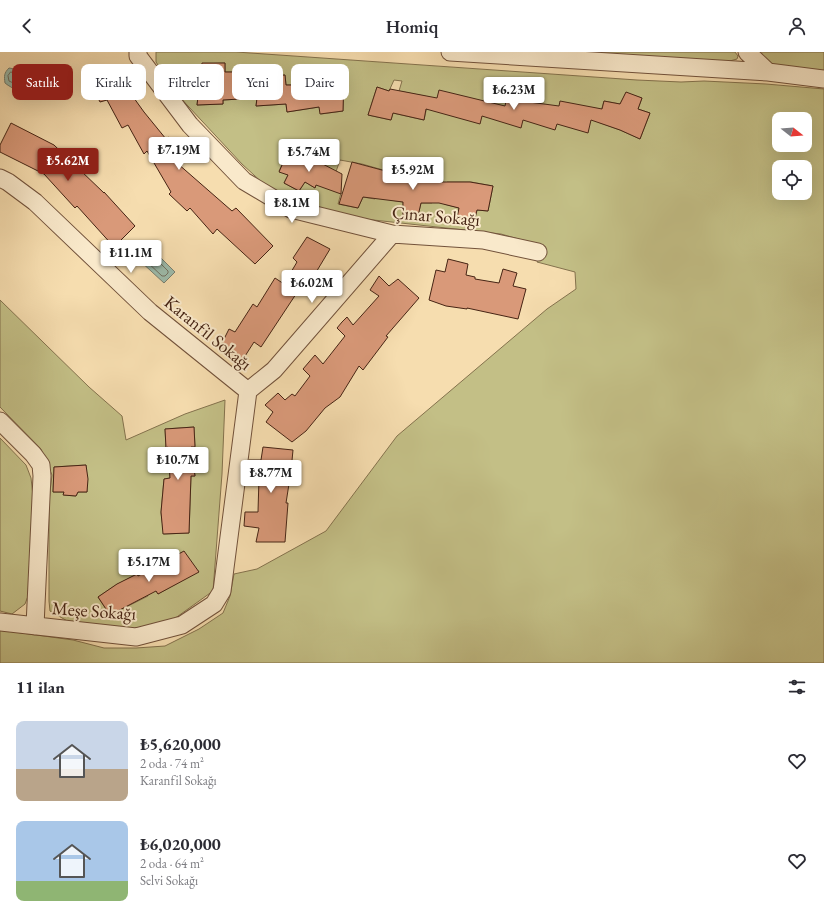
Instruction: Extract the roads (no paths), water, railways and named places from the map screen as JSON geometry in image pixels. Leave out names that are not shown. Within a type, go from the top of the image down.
[{"type":"street","name":"Çınar Sokağı","points":[[138,52],[138,56],[190,125],[244,180],[291,209],[392,234],[483,240],[538,252]]},
{"type":"street","points":[[450,52],[768,72],[824,79]]},
{"type":"street","points":[[747,52],[768,72]]},
{"type":"street","name":"Karanfil Sokağı","points":[[0,178],[8,182],[35,202],[150,312],[248,391]]},
{"type":"street","points":[[248,391],[274,370],[392,234]]},
{"type":"street","name":"Meşe Sokağı","points":[[0,622],[136,637],[182,625],[214,604],[222,591],[248,391]]},
{"type":"street","points":[[0,421],[33,454],[41,466],[42,476],[35,626]]},
{"type":"water","points":[[9,68],[12,68],[12,88],[5,83],[4,78],[6,71]]},
{"type":"water","points":[[151,248],[175,272],[164,283],[139,260]]}]
